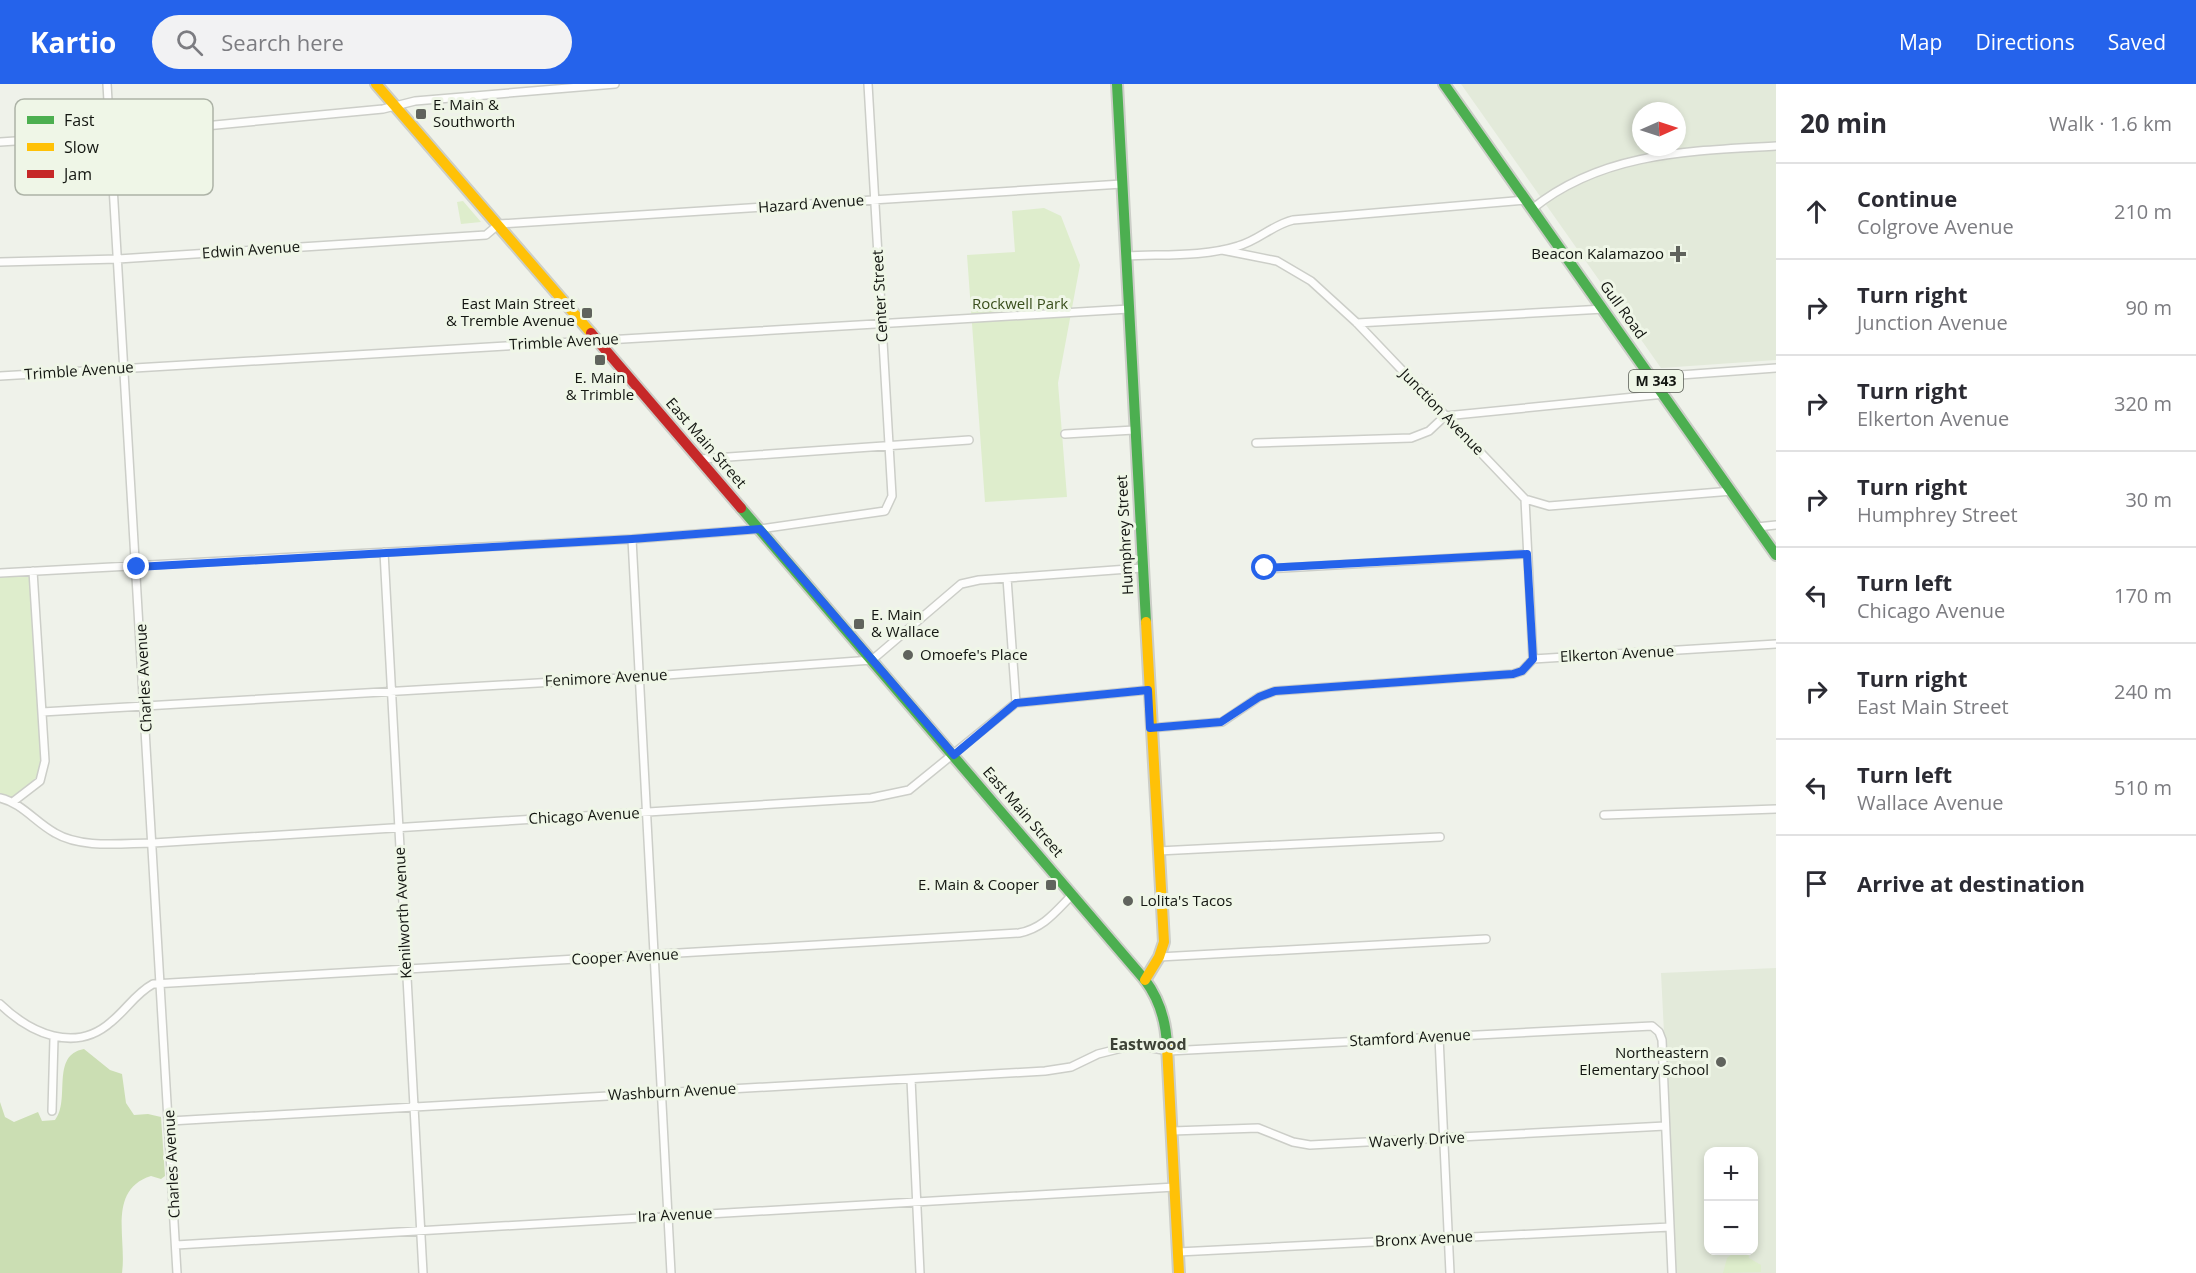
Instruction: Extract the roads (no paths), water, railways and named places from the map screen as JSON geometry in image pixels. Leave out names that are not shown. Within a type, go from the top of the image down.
[{"type":"street","name":"Charles Avenue","points":[[107,84],[108,99]]},
{"type":"street","name":"East Main Street","points":[[375,84],[499,224],[1073,894],[1156,995],[1165,1017],[1168,1051],[1179,1273]]},
{"type":"street","points":[[213,124],[394,106],[415,101],[615,84]]},
{"type":"street","name":"Center Street","points":[[760,529],[882,513],[888,508],[892,496],[868,84]]},
{"type":"street","name":"Humphrey Street","points":[[1117,84],[1150,728],[1164,942],[1159,957],[1145,980]]},
{"type":"street","name":"Gull Road","points":[[1444,84],[1653,376],[1776,555]]},
{"type":"street","points":[[0,142],[15,141]]},
{"type":"street","points":[[1126,256],[1222,250],[1247,243],[1277,224],[1293,220],[1529,205],[1566,184],[1626,161],[1695,150],[1776,146]]},
{"type":"street","name":"Hazard Avenue","points":[[499,224],[1122,184]]},
{"type":"street","name":"Charles Avenue","points":[[114,195],[162,984],[177,1273]]},
{"type":"street","name":"Edwin Avenue","points":[[0,262],[118,259],[486,235],[499,224]]},
{"type":"street","name":"Junction Avenue","points":[[1222,250],[1277,261],[1311,282],[1357,323],[1525,499]]},
{"type":"street","name":"Trimble Avenue","points":[[0,376],[1129,309]]},
{"type":"street","points":[[1357,323],[1604,309]]},
{"type":"street","points":[[1653,376],[1776,368]]},
{"type":"street","points":[[1256,443],[1411,438],[1429,431],[1445,416],[1665,394]]},
{"type":"street","points":[[1065,434],[1134,430]]},
{"type":"street","points":[[700,459],[969,440]]},
{"type":"street","points":[[1525,499],[1534,504],[1549,506],[1732,491]]},
{"type":"street","points":[[1525,499],[1533,659]]},
{"type":"street","points":[[1756,527],[1776,525]]},
{"type":"street","points":[[0,573],[632,539],[760,529]]},
{"type":"street","points":[[632,539],[654,955],[664,1092],[671,1273]]},
{"type":"street","name":"Kenilworth Avenue","points":[[384,552],[423,1273]]},
{"type":"street","points":[[1265,568],[1527,554]]},
{"type":"street","points":[[872,660],[954,588],[979,580],[1142,568]]},
{"type":"street","points":[[14,801],[33,788],[43,773],[42,712],[33,571]]},
{"type":"street","points":[[1007,578],[1016,703],[1148,690]]},
{"type":"street","name":"Elkerton Avenue","points":[[1150,728],[1221,722],[1259,697],[1275,691],[1513,674],[1522,671],[1533,659],[1776,644]]},
{"type":"street","name":"Fenimore Avenue","points":[[42,712],[639,677],[872,660]]},
{"type":"street","name":"Chicago Avenue","points":[[0,798],[14,801],[62,836],[78,841],[153,843],[898,795],[909,790],[954,755],[1016,703]]},
{"type":"street","points":[[1604,815],[1776,809]]},
{"type":"street","points":[[1158,851],[1440,837]]},
{"type":"street","name":"Cooper Avenue","points":[[162,984],[1019,933],[1033,930],[1047,922],[1073,894]]},
{"type":"street","points":[[1159,957],[1486,939]]},
{"type":"street","points":[[0,1004],[35,1031],[54,1038],[93,1034],[112,1022],[144,989],[153,984],[162,984]]},
{"type":"street","name":"Stamford Avenue","points":[[1168,1051],[1652,1026],[1659,1032],[1662,1040],[1665,1126]]},
{"type":"street","points":[[1439,1037],[1450,1273]]},
{"type":"street","points":[[52,1112],[54,1038]]},
{"type":"street","name":"Washburn Avenue","points":[[170,1121],[1045,1071],[1071,1067],[1098,1054],[1126,1047],[1142,1046],[1168,1051]]},
{"type":"street","points":[[911,1079],[920,1273]]},
{"type":"street","points":[[1665,1126],[1672,1273]]},
{"type":"street","name":"Waverly Drive","points":[[1172,1131],[1258,1128],[1293,1142],[1310,1145],[1665,1126]]},
{"type":"street","name":"Ira Avenue","points":[[176,1245],[1175,1187]]},
{"type":"street","name":"Bronx Avenue","points":[[1178,1252],[1670,1227]]},
{"type":"place","name":"E. Main & Southworth","points":[[421,114]]},
{"type":"place","name":"Beacon Kalamazoo","points":[[1678,254]]},
{"type":"place","name":"East Main Street & Tremble Avenue","points":[[587,313]]},
{"type":"place","name":"E. Main & Trimble","points":[[600,360]]},
{"type":"place","name":"E. Main & Wallace","points":[[859,624]]},
{"type":"place","name":"Omoefe's Place","points":[[908,655]]},
{"type":"place","name":"E. Main & Cooper","points":[[1051,885]]},
{"type":"place","name":"Lolita's Tacos","points":[[1128,901]]},
{"type":"place","name":"Northeastern Elementary School","points":[[1721,1062]]},
{"type":"district","name":"Eastwood","points":[[1148,1044]]},
{"type":"park label","name":"Rockwell Park","points":[[1020,304]]}]
